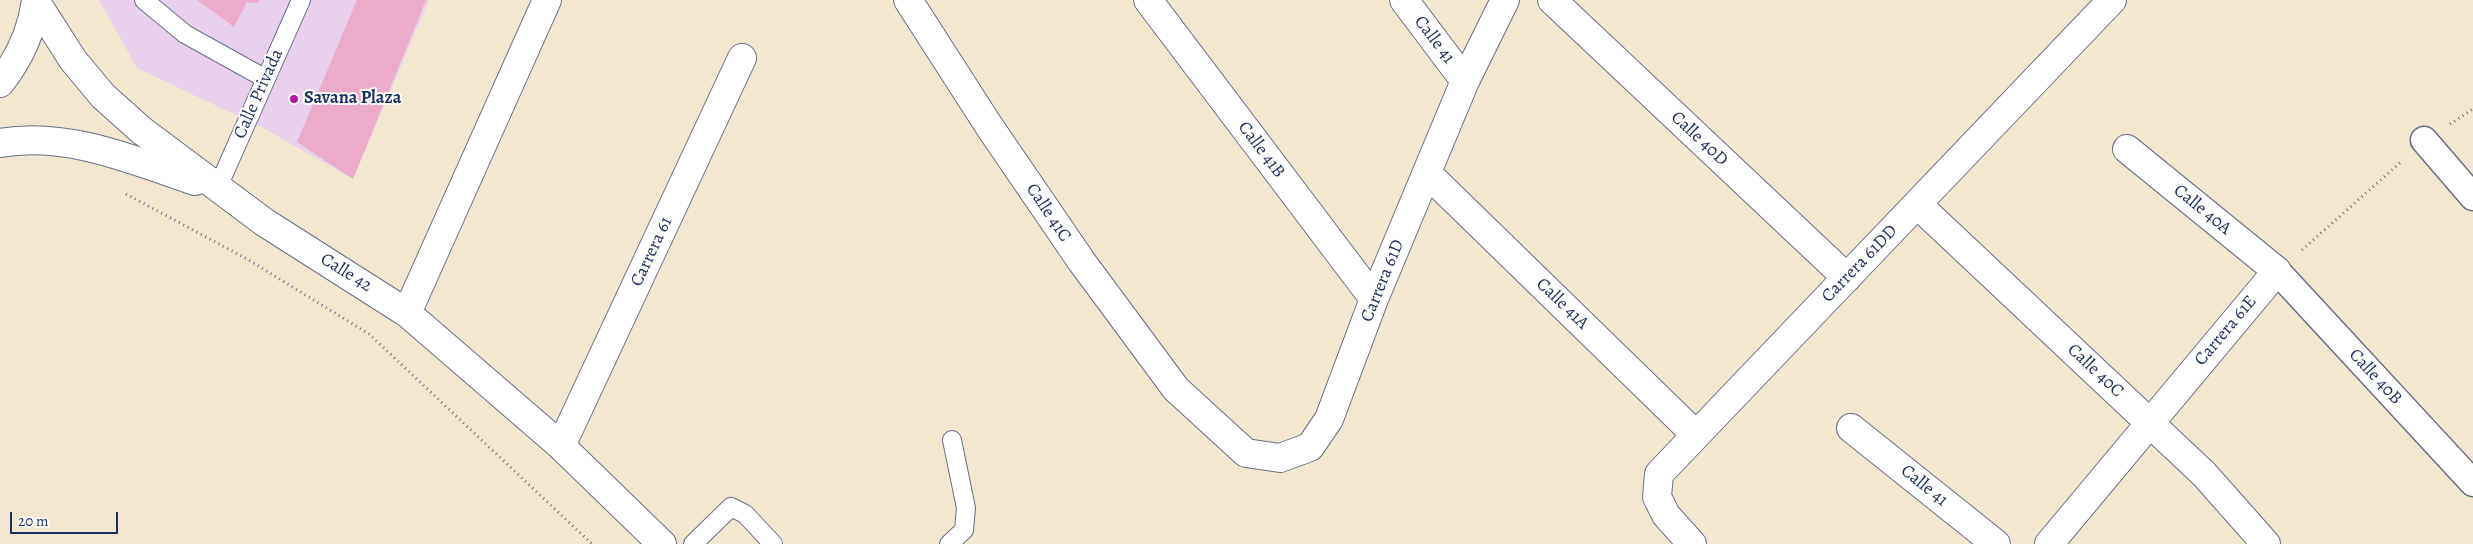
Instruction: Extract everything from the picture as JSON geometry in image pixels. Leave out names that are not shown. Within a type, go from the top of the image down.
[{"type":"street","points":[[407,313],[547,0]]},
{"type":"street","name":"Calle 41C","points":[[908,0],[988,126],[1082,262],[1176,388],[1202,415]]},
{"type":"street","name":"Calle 41B","points":[[1148,0],[1374,299]]},
{"type":"street","name":"Calle 41","points":[[1404,0],[1465,81]]},
{"type":"street","name":"Carrera 61D","points":[[1202,415],[1246,453],[1280,458],[1310,448],[1329,419],[1374,299],[1428,174],[1465,81],[1505,0]]},
{"type":"street","name":"Calle 40D","points":[[1552,0],[1847,278]]},
{"type":"street","name":"Carrera 61DD","points":[[1689,542],[1666,515],[1657,497],[1659,474],[2112,0]]},
{"type":"street","points":[[0,83],[13,66],[27,36],[36,1]]},
{"type":"street","name":"Calle 42","points":[[36,1],[73,60],[103,96],[141,130],[217,189],[264,222],[407,313],[562,446],[662,544]]},
{"type":"street","name":"Carrera 61","points":[[562,446],[742,58]]},
{"type":"street","points":[[0,143],[39,139],[74,144],[120,156],[217,189]]},
{"type":"street","points":[[2424,140],[2473,197]]},
{"type":"street","name":"Calle 40A","points":[[2127,149],[2277,271]]},
{"type":"street","name":"Calle 41A","points":[[1428,174],[1696,435]]},
{"type":"street","name":"Calle 40C","points":[[1917,204],[2204,474],[2266,544]]},
{"type":"street","name":"Carrera 61E","points":[[2049,544],[2277,271]]},
{"type":"street","name":"Calle 40B","points":[[2277,271],[2473,483]]},
{"type":"street","name":"Calle 41","points":[[1851,428],[1996,544]]},
{"type":"lane","points":[[144,0],[185,34],[266,80]]},
{"type":"lane","name":"Calle Privada","points":[[217,189],[301,0]]},
{"type":"lane","points":[[949,544],[964,530],[966,508],[952,440]]},
{"type":"lane","points":[[693,544],[731,507],[745,514],[772,544]]},
{"type":"path","points":[[2277,271],[2355,205],[2424,140]]},
{"type":"path","points":[[124,193],[247,259],[369,334],[592,544]]},
{"type":"shaded area","name":"Savana Plaza","points":[[99,0],[429,0],[353,179],[265,129],[137,68]]},
{"type":"building","points":[[197,0],[260,0],[258,3],[247,2],[234,27]]},
{"type":"building","points":[[357,0],[426,0],[353,179],[297,142]]},
{"type":"place","name":"Savana Plaza","points":[[294,99]]}]
